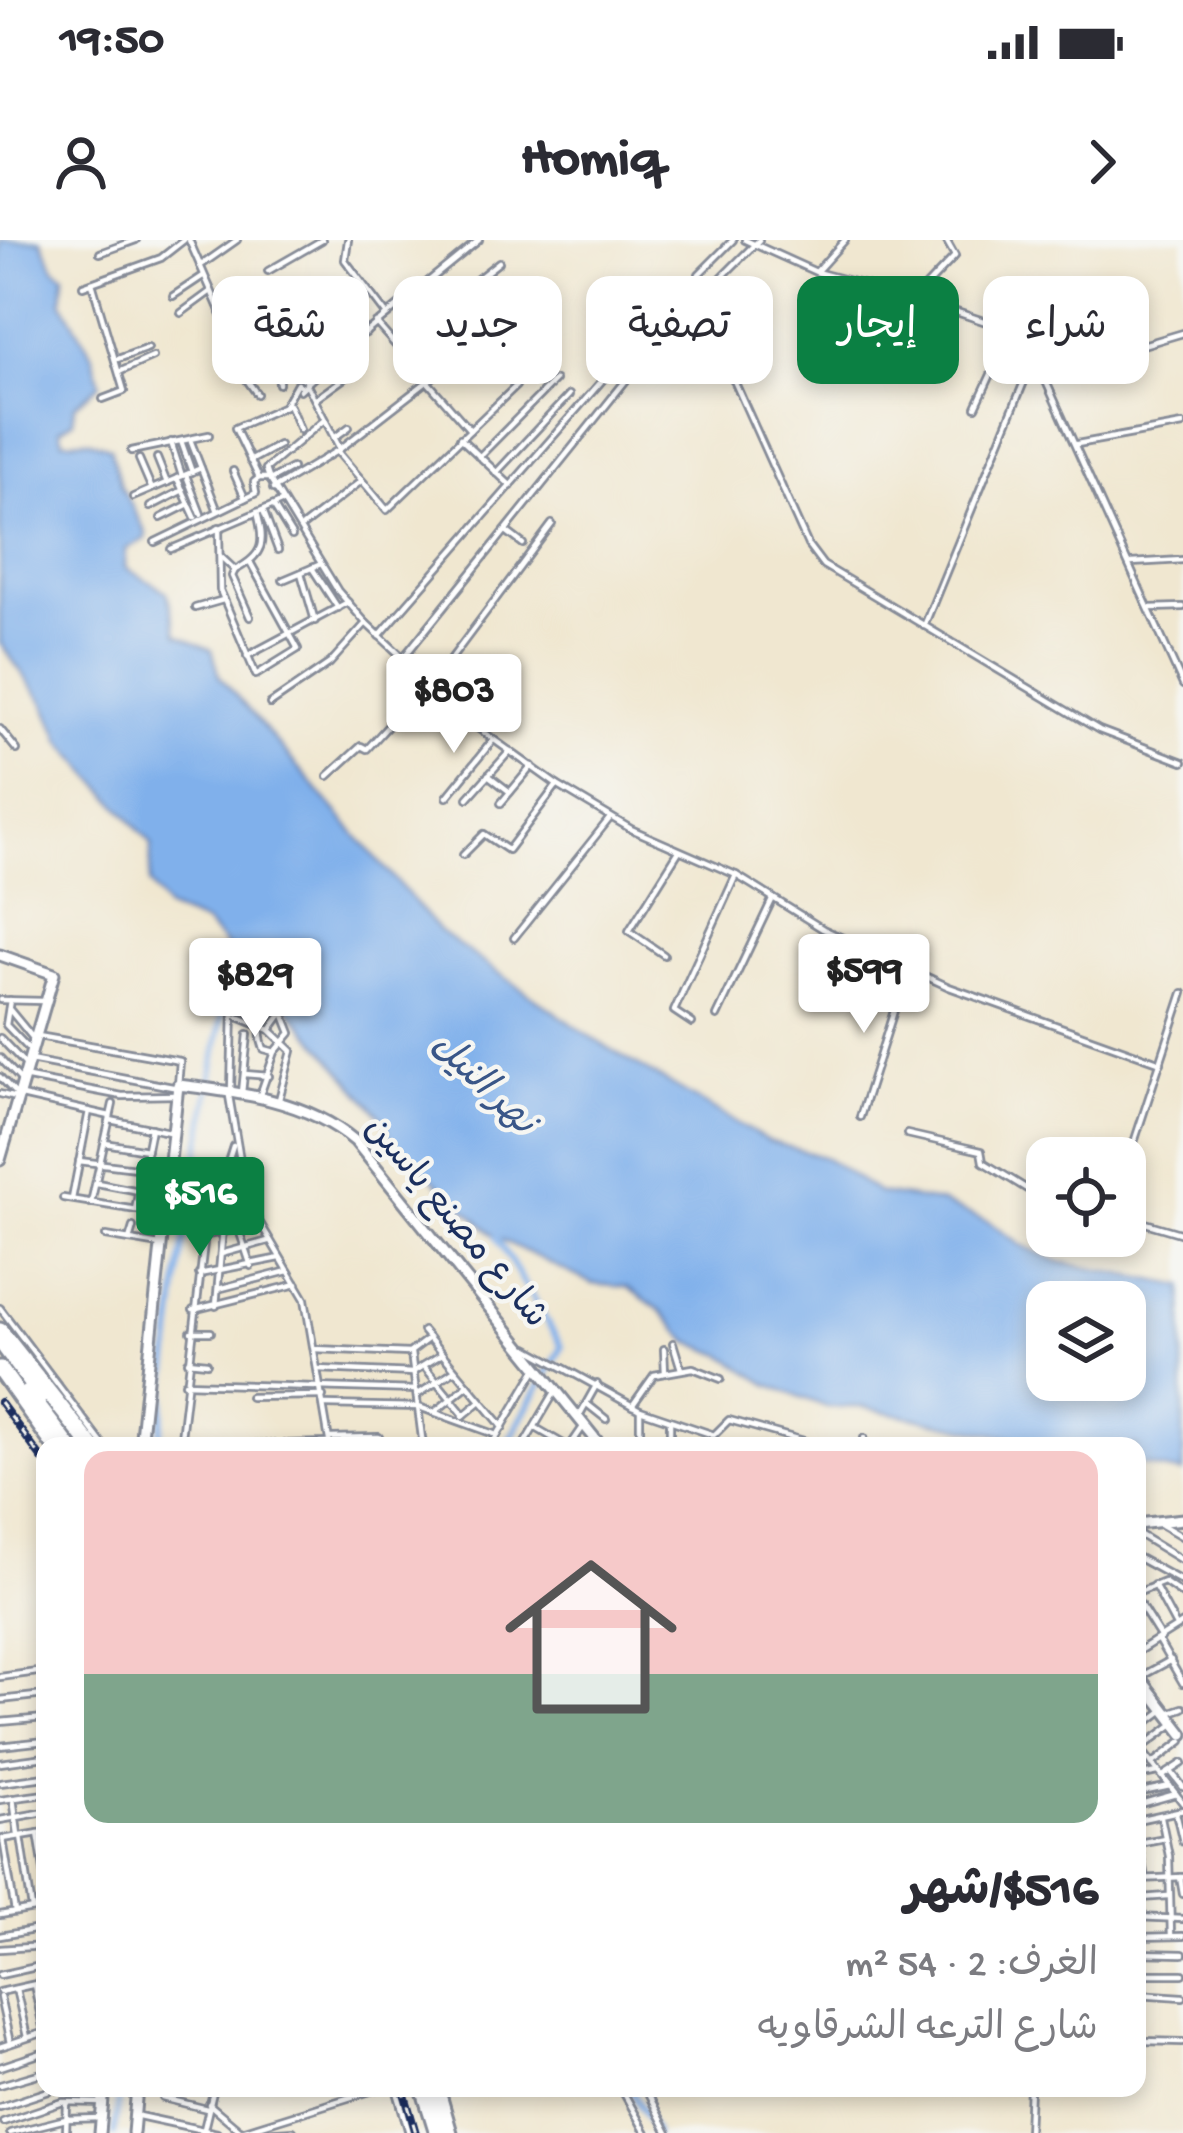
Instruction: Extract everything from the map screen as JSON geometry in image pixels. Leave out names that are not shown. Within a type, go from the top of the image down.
[{"type":"highway","points":[[0,1331],[84,1437]]},
{"type":"highway","points":[[0,1341],[73,1437]]},
{"type":"highway","points":[[0,1358],[61,1437]]},
{"type":"highway","points":[[0,1369],[48,1437]]},
{"type":"highway","points":[[427,2097],[438,2133]]},
{"type":"highway","points":[[439,2097],[449,2133]]},
{"type":"main road","points":[[0,956],[53,971],[16,1096],[6,1114],[1,1152]]},
{"type":"main road","name":"شارع مصنع ياسين","points":[[178,1089],[196,1087],[260,1097],[330,1124],[355,1141],[584,1430]]},
{"type":"main road","points":[[141,1437],[178,1089]]},
{"type":"main road","points":[[1146,1526],[1183,1520]]},
{"type":"main road","points":[[1146,1691],[1183,1737]]},
{"type":"main road","points":[[1146,1693],[1183,1737]]},
{"type":"main road","points":[[100,2133],[103,2097]]},
{"type":"main road","points":[[133,2133],[136,2097]]},
{"type":"street","points":[[100,253],[135,240]]},
{"type":"street","points":[[83,286],[161,258],[186,240],[212,291],[181,313]]},
{"type":"street","points":[[200,266],[237,240]]},
{"type":"street","points":[[268,271],[322,240]]},
{"type":"street","points":[[348,240],[345,260],[386,314]]},
{"type":"street","points":[[369,330],[479,240]]},
{"type":"street","points":[[699,274],[733,240]]},
{"type":"street","points":[[745,240],[831,276]]},
{"type":"street","points":[[816,272],[845,240]]},
{"type":"street","points":[[936,276],[955,256],[946,240]]},
{"type":"street","points":[[724,276],[756,243]]},
{"type":"street","points":[[481,276],[499,262]]},
{"type":"street","points":[[173,296],[204,275]]},
{"type":"street","points":[[92,283],[124,391],[103,399]]},
{"type":"street","points":[[376,323],[393,346]]},
{"type":"street","points":[[1149,342],[1183,332]]},
{"type":"street","points":[[115,359],[148,348]]},
{"type":"street","points":[[119,372],[153,357]]},
{"type":"street","points":[[259,478],[236,428],[287,406],[297,383],[315,399],[360,482],[386,509],[516,386]]},
{"type":"street","points":[[250,384],[256,394]]},
{"type":"street","points":[[315,399],[335,384]]},
{"type":"street","points":[[273,489],[339,450],[430,384]]},
{"type":"street","points":[[479,458],[551,384]]},
{"type":"street","points":[[380,636],[599,384]]},
{"type":"street","points":[[403,658],[625,384]]},
{"type":"street","points":[[734,384],[811,550],[838,577],[1109,735],[1183,762]]},
{"type":"street","points":[[976,406],[986,384]]},
{"type":"street","points":[[924,626],[1023,384]]},
{"type":"street","points":[[1050,384],[1183,685]]},
{"type":"street","points":[[428,386],[470,430]]},
{"type":"street","points":[[496,473],[569,394]]},
{"type":"street","points":[[287,406],[300,430]]},
{"type":"street","points":[[292,536],[266,470],[323,421]]},
{"type":"street","points":[[1077,444],[1183,425]]},
{"type":"street","points":[[539,427],[552,439]]},
{"type":"street","points":[[333,439],[349,428]]},
{"type":"street","points":[[131,451],[209,435]]},
{"type":"street","points":[[460,438],[511,486]]},
{"type":"street","points":[[181,440],[183,490],[199,517]]},
{"type":"street","points":[[190,440],[217,509]]},
{"type":"street","points":[[171,442],[199,517]]},
{"type":"street","points":[[250,461],[279,445]]},
{"type":"street","points":[[157,458],[166,483]]},
{"type":"street","points":[[139,459],[152,489]]},
{"type":"street","points":[[133,497],[201,468]]},
{"type":"street","points":[[155,542],[256,492],[254,482],[259,478],[269,479],[292,468]]},
{"type":"street","points":[[232,472],[245,498]]},
{"type":"street","points":[[302,526],[360,482]]},
{"type":"street","points":[[150,508],[183,490]]},
{"type":"street","points":[[229,503],[237,519]]},
{"type":"street","points":[[172,531],[163,517],[189,504]]},
{"type":"street","points":[[277,504],[302,526],[348,602],[429,683],[493,740],[610,818],[736,875],[823,929],[908,967],[1069,1034],[1161,1063]]},
{"type":"street","points":[[172,549],[277,504]]},
{"type":"street","points":[[260,511],[278,550]]},
{"type":"street","points":[[250,616],[232,576],[263,543],[260,511]]},
{"type":"street","points":[[328,776],[361,746],[367,749],[429,683],[552,524]]},
{"type":"street","points":[[219,527],[224,600],[253,674],[297,652],[250,562]]},
{"type":"street","points":[[506,531],[523,544]]},
{"type":"street","points":[[220,556],[236,570]]},
{"type":"street","points":[[1131,563],[1183,560]]},
{"type":"street","points":[[283,580],[321,564]]},
{"type":"street","points":[[312,568],[338,608]]},
{"type":"street","points":[[301,573],[315,621]]},
{"type":"street","points":[[195,608],[224,600]]},
{"type":"street","points":[[246,656],[348,602]]},
{"type":"street","points":[[1150,608],[1183,607]]},
{"type":"street","points":[[270,704],[330,663],[366,623]]},
{"type":"street","points":[[0,729],[17,750]]},
{"type":"street","points":[[447,797],[493,740]]},
{"type":"street","points":[[468,798],[510,751]]},
{"type":"street","points":[[501,803],[532,766]]},
{"type":"street","points":[[488,775],[510,792]]},
{"type":"street","points":[[463,855],[484,834],[508,850],[557,784]]},
{"type":"street","points":[[514,938],[610,818]]},
{"type":"street","points":[[664,955],[629,931],[679,851]]},
{"type":"street","points":[[692,1023],[674,1011],[736,875]]},
{"type":"street","points":[[717,1016],[772,898]]},
{"type":"street","points":[[860,1117],[908,967]]},
{"type":"street","points":[[260,1097],[275,1052],[291,1032],[278,999],[266,985],[248,976],[236,1004],[229,1091],[234,1144],[251,1211],[297,1284],[315,1349],[328,1437]]},
{"type":"street","points":[[244,983],[254,987]]},
{"type":"street","points":[[266,985],[264,1000],[270,1007]]},
{"type":"street","points":[[1136,1137],[1183,993]]},
{"type":"street","points":[[262,1059],[261,1026],[278,999]]},
{"type":"street","points":[[0,1000],[44,1001]]},
{"type":"street","points":[[10,1000],[6,1025],[27,1057]]},
{"type":"street","points":[[236,1004],[248,1009],[264,1000]]},
{"type":"street","points":[[270,1030],[285,1009]]},
{"type":"street","points":[[8,1010],[33,1036],[180,1061],[178,1089]]},
{"type":"street","points":[[236,1016],[270,1030],[292,1054],[278,1103]]},
{"type":"street","points":[[229,1091],[243,1069],[248,1034]]},
{"type":"street","points":[[0,1038],[27,1057],[178,1089]]},
{"type":"street","points":[[264,1049],[275,1052]]},
{"type":"street","points":[[0,1058],[21,1078],[117,1095],[178,1089]]},
{"type":"street","points":[[233,1064],[269,1076]]},
{"type":"street","points":[[0,1077],[16,1096]]},
{"type":"street","points":[[0,1094],[174,1132]]},
{"type":"street","points":[[91,1203],[113,1104]]},
{"type":"street","points":[[72,1199],[89,1111]]},
{"type":"street","points":[[135,1210],[152,1128]]},
{"type":"street","points":[[907,1134],[981,1151],[982,1162],[1026,1187]]},
{"type":"street","points":[[104,1143],[147,1150]]},
{"type":"street","points":[[180,1437],[206,1235],[234,1144]]},
{"type":"street","points":[[79,1161],[170,1172]]},
{"type":"street","points":[[96,1183],[139,1191]]},
{"type":"street","points":[[63,1198],[148,1212]]},
{"type":"street","points":[[210,1215],[251,1211]]},
{"type":"street","points":[[234,1215],[251,1266]]},
{"type":"street","points":[[216,1306],[224,1217]]},
{"type":"street","points":[[145,1222],[162,1228]]},
{"type":"street","points":[[1146,1223],[1183,1234]]},
{"type":"street","points":[[206,1235],[260,1225]]},
{"type":"street","points":[[129,1240],[133,1227]]},
{"type":"street","points":[[106,1236],[160,1245]]},
{"type":"street","points":[[221,1254],[269,1241]]},
{"type":"street","points":[[199,1274],[219,1274],[280,1258]]},
{"type":"street","points":[[218,1289],[288,1270]]},
{"type":"street","points":[[193,1310],[297,1284]]},
{"type":"street","points":[[0,1308],[97,1437]]},
{"type":"street","points":[[423,1330],[503,1426]]},
{"type":"street","points":[[191,1332],[211,1332]]},
{"type":"street","points":[[315,1349],[410,1353],[429,1338]]},
{"type":"street","points":[[674,1342],[681,1369]]},
{"type":"street","points":[[522,1346],[640,1411],[716,1435],[730,1420],[790,1437]]},
{"type":"street","points":[[664,1349],[665,1373]]},
{"type":"street","points":[[410,1353],[422,1437]]},
{"type":"street","points":[[318,1369],[414,1373],[442,1354]]},
{"type":"street","points":[[188,1361],[207,1363]]},
{"type":"street","points":[[424,1366],[461,1418]]},
{"type":"street","points":[[632,1406],[649,1377],[695,1368],[721,1378]]},
{"type":"street","points":[[185,1383],[321,1383],[417,1393],[455,1370]]},
{"type":"street","points":[[325,1406],[419,1407],[461,1418],[497,1436],[539,1371]]},
{"type":"street","points":[[584,1430],[586,1403],[597,1384]]},
{"type":"street","points":[[434,1413],[468,1385]]},
{"type":"street","points":[[528,1437],[553,1389]]},
{"type":"street","points":[[250,1397],[323,1396]]},
{"type":"street","points":[[461,1418],[481,1401]]},
{"type":"street","points":[[586,1403],[606,1419]]},
{"type":"street","points":[[640,1411],[640,1437]]},
{"type":"street","points":[[670,1421],[670,1437]]},
{"type":"street","points":[[534,1427],[552,1437]]},
{"type":"street","points":[[1156,1522],[1183,1538]]},
{"type":"street","points":[[1163,1549],[1172,1532]]},
{"type":"street","points":[[1146,1536],[1183,1561]]},
{"type":"street","points":[[1146,1562],[1183,1582]]},
{"type":"street","points":[[1146,1588],[1165,1582],[1183,1594]]},
{"type":"street","points":[[1146,1647],[1180,1625],[1154,1585]]},
{"type":"street","points":[[1146,1615],[1183,1683]]},
{"type":"street","points":[[1146,1676],[1183,1656]]},
{"type":"street","points":[[0,1677],[36,1672]]},
{"type":"street","points":[[0,1700],[36,1696]]},
{"type":"street","points":[[1146,1702],[1150,1699]]},
{"type":"street","points":[[1146,1724],[1183,1708]]},
{"type":"street","points":[[0,1722],[36,1719]]},
{"type":"street","points":[[1146,1742],[1171,1726]]},
{"type":"street","points":[[1146,1764],[1183,1737]]},
{"type":"street","points":[[0,1746],[36,1742]]},
{"type":"street","points":[[1146,1756],[1176,1794],[1183,1842]]},
{"type":"street","points":[[0,1763],[36,1758]]},
{"type":"street","points":[[1146,1776],[1171,1771],[1183,1763]]},
{"type":"street","points":[[1171,1771],[1183,1787]]},
{"type":"street","points":[[0,1783],[36,1778]]},
{"type":"street","points":[[1146,1791],[1170,1786]]},
{"type":"street","points":[[1146,1802],[1176,1794]]},
{"type":"street","points":[[0,1800],[36,1795]]},
{"type":"street","points":[[13,1798],[32,1909]]},
{"type":"street","points":[[1146,1819],[1180,1808]]},
{"type":"street","points":[[0,1820],[36,1814]]},
{"type":"street","points":[[1161,1817],[1171,1936]]},
{"type":"street","points":[[15,1912],[1,1839],[36,1834]]},
{"type":"street","points":[[1146,1839],[1165,1838]]},
{"type":"street","points":[[1168,1858],[1183,1856]]},
{"type":"street","points":[[1146,1879],[1181,1877],[1182,1894]]},
{"type":"street","points":[[1146,1898],[1168,1896]]},
{"type":"street","points":[[0,1915],[36,1908]]},
{"type":"street","points":[[1146,1918],[1183,1919]]},
{"type":"street","points":[[0,1945],[36,1931]]},
{"type":"street","points":[[1146,1936],[1183,1936]]},
{"type":"street","points":[[0,1945],[11,1952],[36,1948]]},
{"type":"street","points":[[1146,1953],[1183,1954]]},
{"type":"street","points":[[0,1975],[36,1967]]},
{"type":"street","points":[[1146,1974],[1183,1974]]},
{"type":"street","points":[[10,2043],[0,1995],[34,1985],[36,1994]]},
{"type":"street","points":[[16,1989],[27,2037]]},
{"type":"street","points":[[1146,1994],[1183,1996]]},
{"type":"street","points":[[0,2047],[36,2034]]},
{"type":"street","points":[[1146,2041],[1183,2042]]},
{"type":"street","points":[[0,2067],[36,2055]]},
{"type":"street","points":[[0,2085],[36,2075]]},
{"type":"street","points":[[0,2107],[36,2095]]},
{"type":"street","points":[[203,2130],[211,2097]]},
{"type":"street","points":[[163,2098],[208,2107],[243,2132],[351,2097]]},
{"type":"street","points":[[399,2097],[409,2133]]},
{"type":"street","points":[[625,2097],[646,2133]]},
{"type":"street","points":[[650,2097],[668,2133]]},
{"type":"street","points":[[1028,2133],[1030,2097]]},
{"type":"street","points":[[101,2118],[67,2119],[10,2133],[1,2120],[67,2102],[103,2103]]},
{"type":"street","points":[[66,2133],[67,2102]]},
{"type":"street","points":[[134,2115],[217,2133]]},
{"type":"street","points":[[284,2118],[294,2132]]},
{"type":"street","points":[[263,2132],[294,2132]]},
{"type":"water","name":"نهر النيل","points":[[0,240],[41,240],[54,268],[64,275],[62,302],[93,356],[100,384],[75,405],[73,421],[60,429],[63,441],[87,440],[110,447],[121,486],[146,533],[145,539],[126,549],[125,568],[167,592],[177,634],[212,650],[220,677],[440,932],[598,1042],[768,1141],[826,1158],[879,1193],[939,1202],[989,1222],[1026,1247],[1026,1257],[1049,1257],[1183,1286],[1183,1473],[1146,1466],[1146,1437],[1007,1437],[862,1407],[827,1407],[767,1384],[723,1355],[689,1342],[660,1310],[627,1287],[593,1284],[496,1237],[391,1140],[384,1120],[266,982],[252,975],[206,924],[167,909],[150,884],[151,843],[62,742],[45,704],[0,643]]},
{"type":"waterway","points":[[160,1437],[181,1262],[232,955]]},
{"type":"waterway","points":[[496,1237],[562,1347],[511,1437]]},
{"type":"waterway","points":[[114,2133],[119,2097]]},
{"type":"waterway","points":[[635,2097],[655,2133]]},
{"type":"railway","points":[[0,1402],[36,1451]]},
{"type":"railway","points":[[406,2097],[416,2133]]}]
